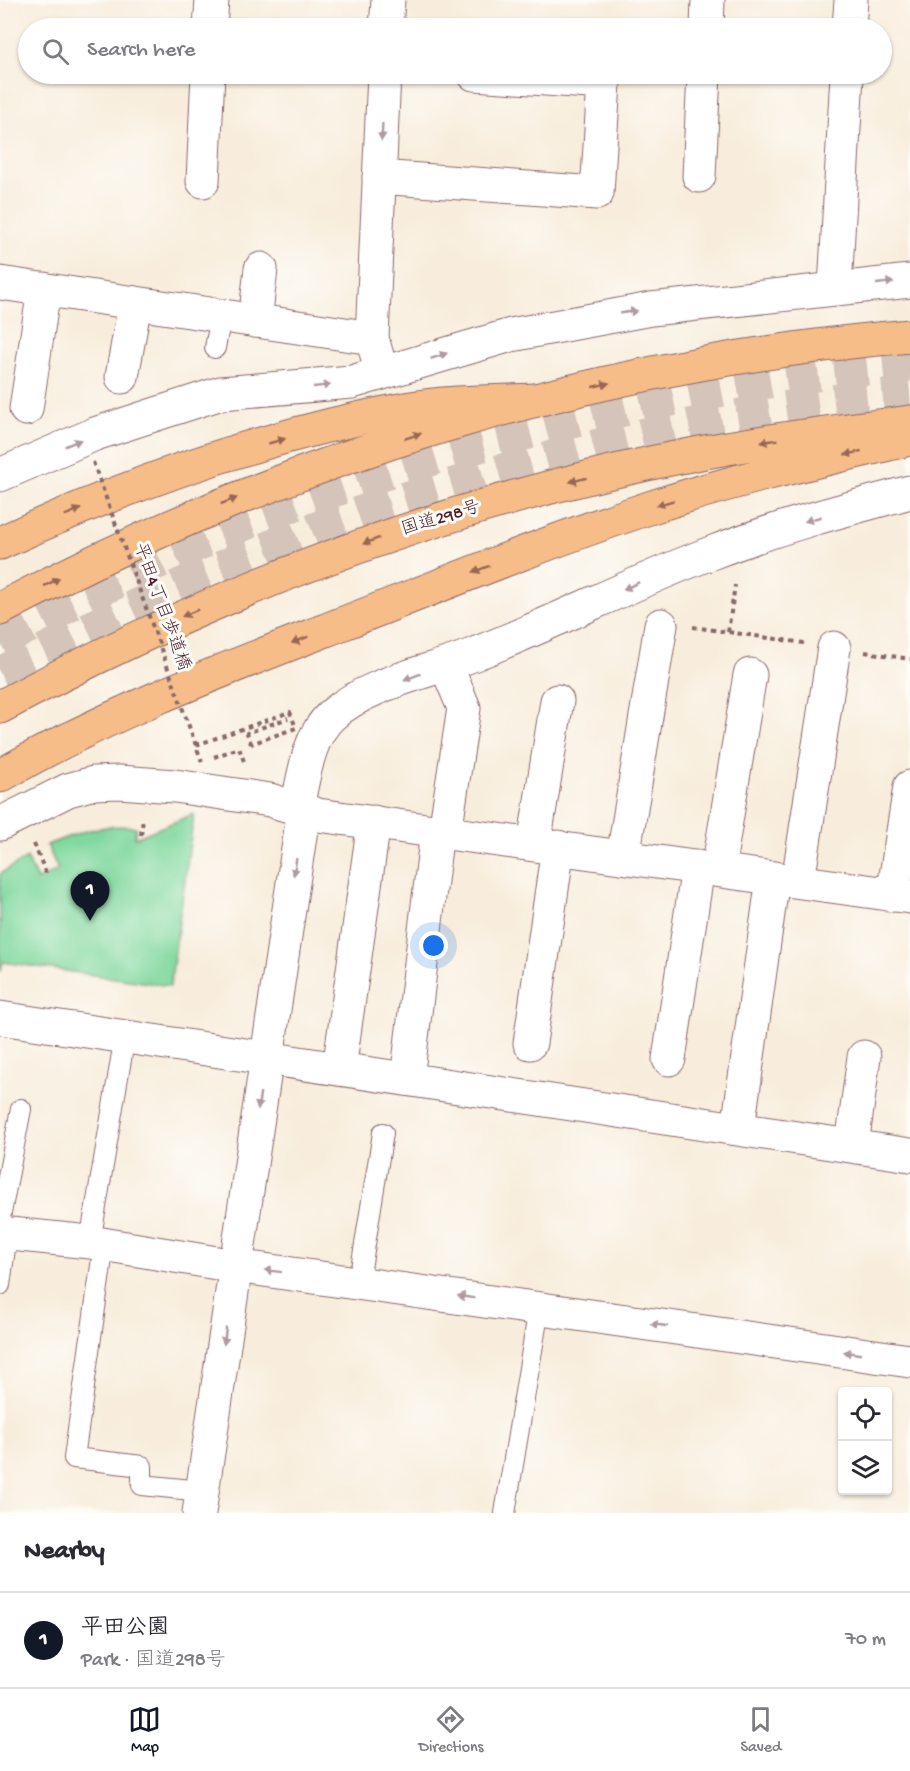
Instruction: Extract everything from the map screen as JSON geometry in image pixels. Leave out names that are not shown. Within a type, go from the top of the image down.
[{"type":"highway","points":[[0,609],[149,535],[255,491],[409,437],[537,400],[693,366],[821,346],[910,336]]},
{"type":"highway","points":[[0,543],[143,484],[298,435],[406,409],[452,404],[537,400]]},
{"type":"highway","name":"国道298号","points":[[0,707],[113,648],[276,576],[448,516],[539,490],[705,452],[910,422]]},
{"type":"highway","points":[[0,776],[148,703],[306,638],[550,544],[646,509],[712,489],[910,439]]},
{"type":"street","points":[[211,18],[212,0]]},
{"type":"street","points":[[387,18],[388,0]]},
{"type":"street","points":[[707,18],[708,0]]},
{"type":"street","points":[[850,18],[851,0]]},
{"type":"street","points":[[203,180],[208,84]]},
{"type":"street","points":[[384,84],[372,338],[384,374]]},
{"type":"street","points":[[380,177],[597,193],[604,84]]},
{"type":"street","points":[[699,176],[704,84]]},
{"type":"street","points":[[835,288],[846,84]]},
{"type":"street","points":[[255,321],[261,269]]},
{"type":"street","points":[[0,474],[95,434],[203,397],[257,388],[333,385],[384,374],[476,344],[554,326],[651,309],[910,281]]},
{"type":"street","points":[[0,283],[372,338]]},
{"type":"street","points":[[26,409],[44,289]]},
{"type":"street","points":[[122,376],[135,303]]},
{"type":"street","points":[[200,1502],[308,759],[321,728],[329,717],[357,698],[523,635],[710,553],[756,537],[910,492]]},
{"type":"street","points":[[623,857],[660,628]]},
{"type":"street","points":[[738,1128],[785,879],[834,648]]},
{"type":"street","points":[[407,1079],[441,831],[464,708],[446,665]]},
{"type":"street","points":[[669,1059],[750,675]]},
{"type":"street","points":[[530,1043],[557,701]]},
{"type":"street","points":[[0,824],[68,790],[106,782],[175,786],[301,808],[318,815],[901,896],[910,787]]},
{"type":"street","points":[[339,1069],[374,822]]},
{"type":"street","points":[[0,1018],[852,1144],[910,1155]]},
{"type":"street","points":[[852,1144],[864,1057]]},
{"type":"street","points":[[2,1228],[235,1266],[359,1281],[910,1361]]},
{"type":"lane","points":[[215,348],[220,316]]},
{"type":"lane","points":[[125,1036],[97,1243],[74,1458],[142,1466],[142,1485],[200,1502]]},
{"type":"lane","points":[[0,1285],[2,1228],[21,1109]]},
{"type":"lane","points":[[359,1281],[383,1133]]},
{"type":"lane","points":[[506,1513],[539,1308]]},
{"type":"path","name":"平田4丁目歩道橋","points":[[93,462],[202,762]]},
{"type":"path","points":[[728,632],[735,585]]},
{"type":"path","points":[[660,628],[672,624],[910,659]]},
{"type":"path","points":[[196,745],[290,712],[296,728],[251,744],[247,733],[288,718]]},
{"type":"path","points":[[226,754],[239,748],[245,767]]},
{"type":"path","points":[[141,835],[143,819]]},
{"type":"path","points":[[33,844],[47,876]]},
{"type":"green space","points":[[194,814],[170,986],[3,962],[0,972],[0,874],[27,858],[37,880],[58,870],[47,845],[79,833],[112,826],[136,827],[135,838]]},
{"type":"tunnel","points":[[0,642],[109,586],[221,534],[297,504],[417,464],[538,431],[692,396],[801,377],[910,365]]},
{"type":"tunnel","points":[[0,673],[113,616],[228,564],[328,524],[395,501],[462,481],[642,435],[749,413],[910,393]]},
{"type":"place","name":"平田公園","points":[[90,921]]}]
